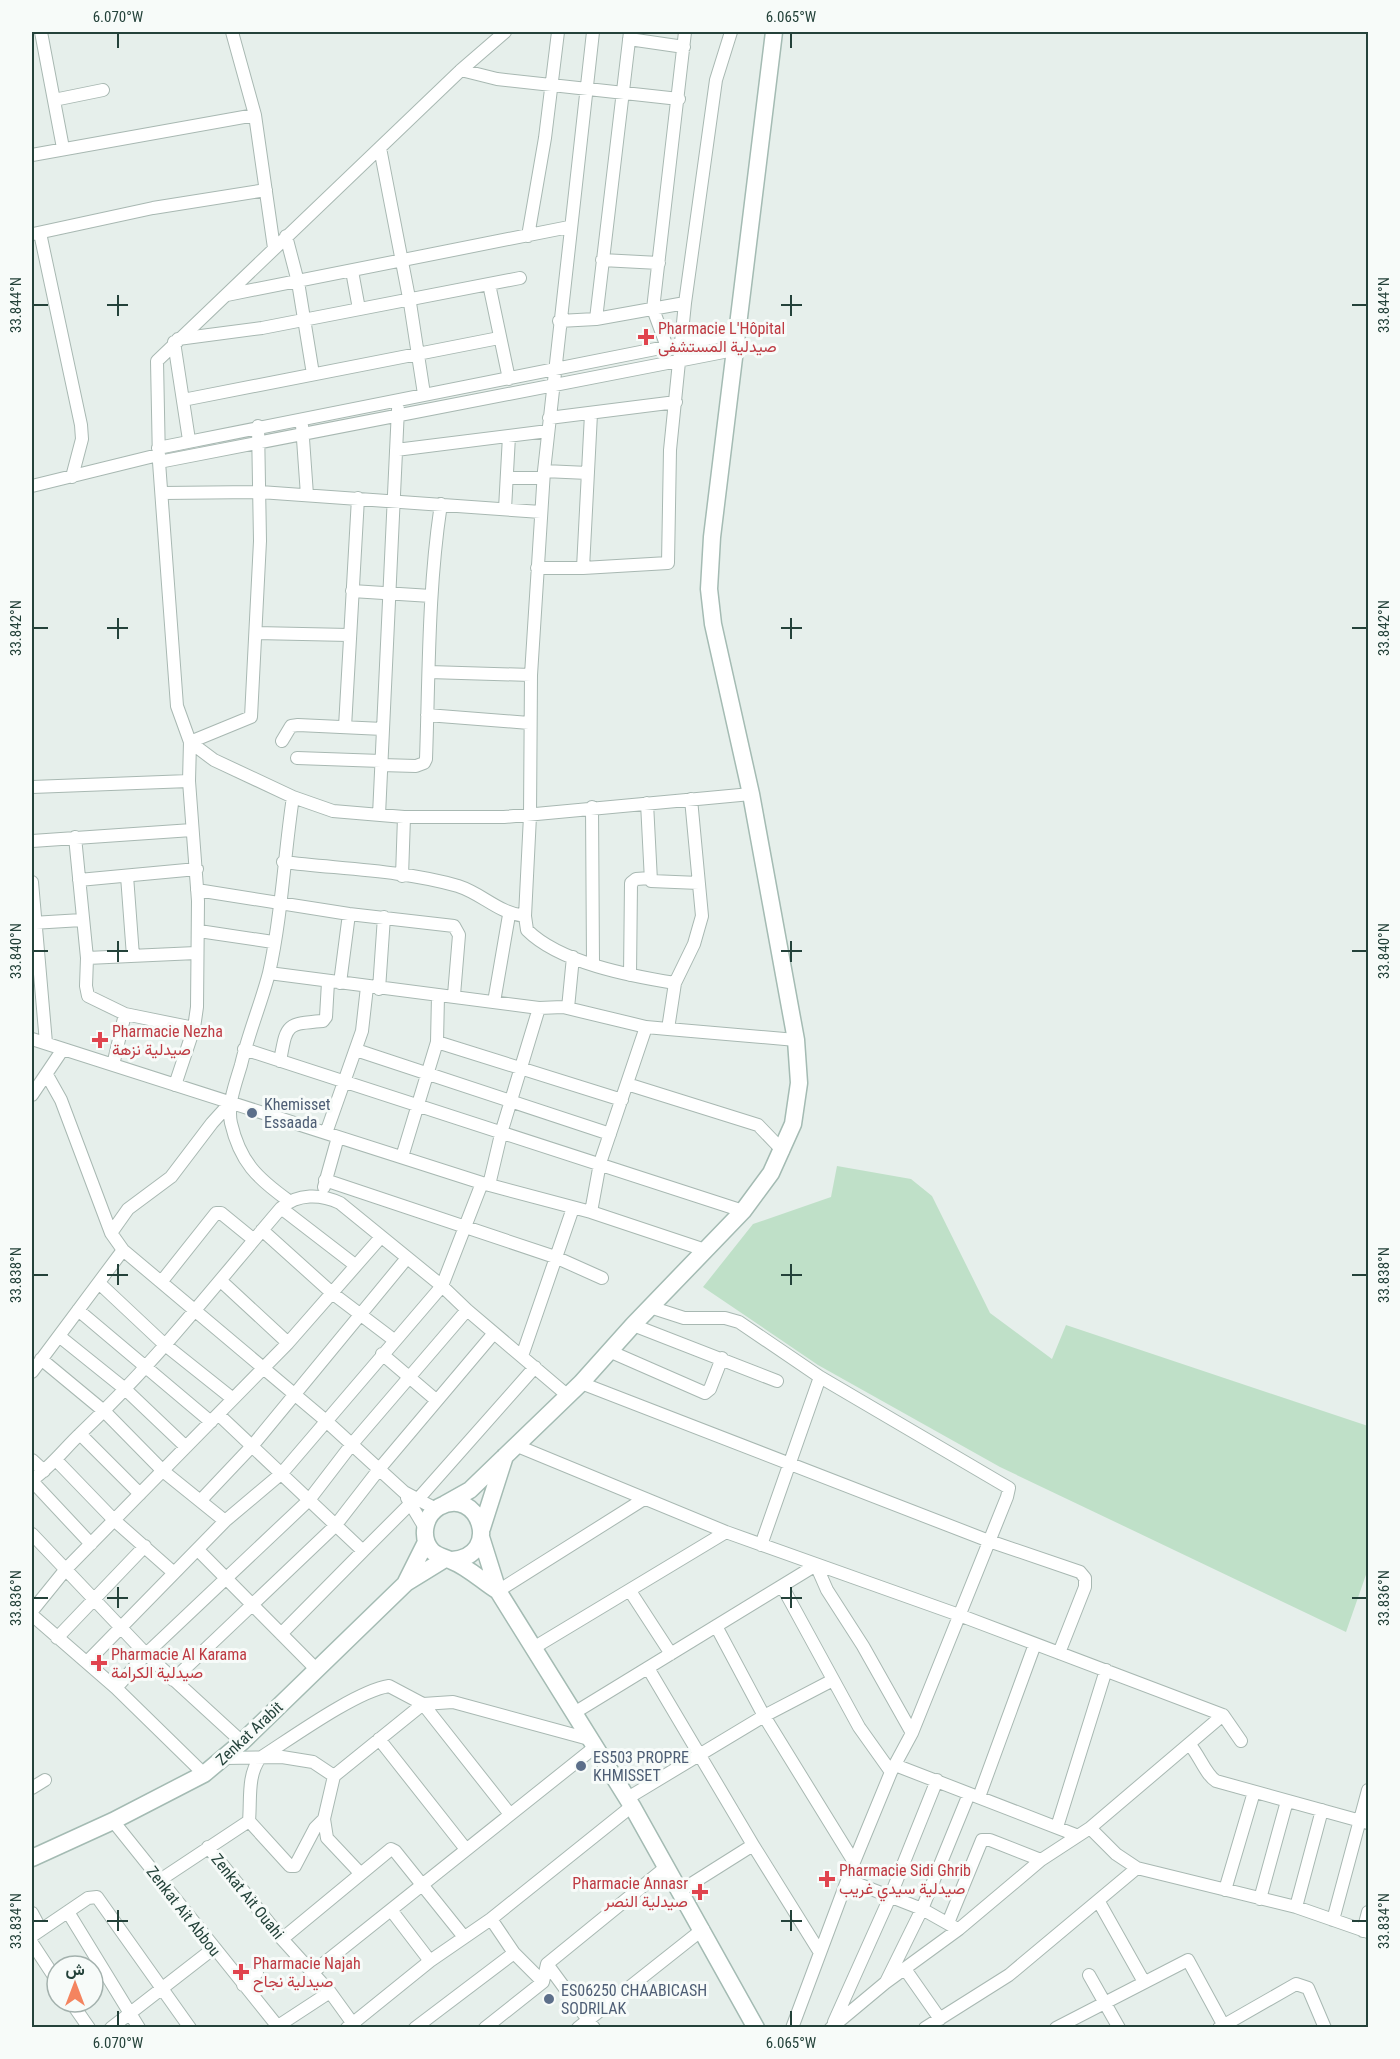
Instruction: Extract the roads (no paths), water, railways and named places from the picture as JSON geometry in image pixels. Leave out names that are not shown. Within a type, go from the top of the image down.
[{"type":"main road","points":[[406,1583],[426,1535],[429,1517],[470,1490],[581,1383],[633,1324],[743,1211],[771,1173],[783,1151],[793,1124],[800,1083],[796,1040],[751,794],[717,646],[709,589],[712,537],[774,32]]},
{"type":"main road","points":[[406,1583],[448,1560],[469,1555],[477,1547],[511,1449]]},
{"type":"main road","points":[[441,1507],[464,1506],[479,1519],[498,1591],[535,1647],[629,1803],[665,1868],[703,1929],[756,2028]]},
{"type":"main road","points":[[426,1535],[431,1550],[498,1591]]},
{"type":"main road","name":"Zenkat Arabit","points":[[32,1858],[113,1821],[204,1774],[242,1742],[406,1583]]},
{"type":"street","points":[[41,32],[63,148]]},
{"type":"street","points":[[232,32],[255,115],[274,248]]},
{"type":"street","points":[[175,1085],[194,1028],[197,1007],[196,953],[199,931],[189,781],[190,742],[177,705],[173,675],[163,493],[158,455],[157,361],[461,70],[505,32]]},
{"type":"street","points":[[528,236],[545,138],[558,32]]},
{"type":"street","points":[[593,32],[553,369],[541,512],[529,723],[530,816],[525,916],[527,930],[532,935],[573,957],[630,975],[675,983]]},
{"type":"street","points":[[667,347],[653,309],[685,32]]},
{"type":"street","points":[[537,568],[668,563],[670,450],[681,361],[685,303],[716,80],[731,32]]},
{"type":"street","points":[[596,319],[629,35],[684,47]]},
{"type":"street","points":[[461,70],[497,79],[679,99]]},
{"type":"street","points":[[54,100],[103,90]]},
{"type":"street","points":[[32,155],[255,115]]},
{"type":"street","points":[[380,148],[409,299],[424,394]]},
{"type":"street","points":[[72,477],[81,447],[81,425],[35,233],[153,208],[266,190]]},
{"type":"street","points":[[226,295],[402,262],[569,227]]},
{"type":"street","points":[[286,236],[298,282],[313,374]]},
{"type":"street","points":[[602,260],[659,263]]},
{"type":"street","points":[[352,271],[359,309]]},
{"type":"street","points":[[176,341],[304,320],[520,279]]},
{"type":"street","points":[[489,284],[508,379]]},
{"type":"street","points":[[560,321],[596,319],[685,303]]},
{"type":"street","points":[[183,400],[499,338]]},
{"type":"street","points":[[176,341],[189,440]]},
{"type":"street","points":[[158,455],[189,440],[258,426],[681,344],[735,342]]},
{"type":"street","points":[[32,486],[158,455],[259,441],[681,361],[735,342]]},
{"type":"street","points":[[379,816],[398,399]]},
{"type":"street","points":[[396,450],[509,436],[591,414],[676,402]]},
{"type":"street","points":[[583,568],[591,414]]},
{"type":"street","points":[[301,418],[307,495]]},
{"type":"street","points":[[190,742],[251,717],[260,492],[258,426]]},
{"type":"street","points":[[505,509],[509,436]]},
{"type":"street","points":[[507,478],[588,473]]},
{"type":"street","points":[[163,493],[260,492],[541,512]]},
{"type":"street","points":[[345,727],[358,498]]},
{"type":"street","points":[[297,758],[416,766],[424,763],[431,596],[441,504]]},
{"type":"street","points":[[352,591],[431,596]]},
{"type":"street","points":[[256,633],[349,635]]},
{"type":"street","points":[[429,672],[531,675]]},
{"type":"street","points":[[427,715],[529,723]]},
{"type":"street","points":[[282,741],[294,725],[383,729]]},
{"type":"street","points":[[190,742],[214,760],[293,797],[333,811],[379,816],[530,816],[592,807],[751,794]]},
{"type":"street","points":[[32,786],[189,781]]},
{"type":"street","points":[[293,797],[283,862],[282,903],[269,973],[244,1049],[231,1102],[230,1121],[243,1158],[252,1171],[285,1205],[355,1265]]},
{"type":"street","points":[[669,1029],[675,983],[699,930],[702,916],[691,799]]},
{"type":"street","points":[[647,803],[650,878]]},
{"type":"street","points":[[592,807],[593,963]]},
{"type":"street","points":[[402,876],[404,817]]},
{"type":"street","points":[[32,841],[192,830]]},
{"type":"street","points":[[75,837],[87,958],[88,996],[124,1014],[194,1028]]},
{"type":"street","points":[[283,862],[402,876],[460,887],[509,915],[525,916]]},
{"type":"street","points":[[79,880],[196,869]]},
{"type":"street","points":[[127,876],[133,956]]},
{"type":"street","points":[[630,975],[631,883],[636,879],[650,878],[656,883],[699,883]]},
{"type":"street","points":[[32,882],[33,923],[46,1043]]},
{"type":"street","points":[[197,890],[349,914],[449,925],[457,930],[459,935],[454,995]]},
{"type":"street","points":[[280,1060],[287,1028],[292,1024],[323,1021],[326,1017],[349,914]]},
{"type":"street","points":[[495,1002],[509,915]]},
{"type":"street","points":[[322,1197],[332,1135],[373,988],[384,917]]},
{"type":"street","points":[[33,923],[82,920]]},
{"type":"street","points":[[199,931],[273,942]]},
{"type":"street","points":[[87,958],[196,953]]},
{"type":"street","points":[[568,1008],[573,957]]},
{"type":"street","points":[[269,973],[438,996],[454,995],[539,1008],[568,1008],[646,1027],[796,1040]]},
{"type":"street","points":[[402,1157],[437,1042],[438,996]]},
{"type":"street","points":[[87,1662],[174,1573],[199,1551],[225,1521],[282,1473],[442,1286],[485,1184],[539,1008]]},
{"type":"street","points":[[113,1065],[124,1014]]},
{"type":"street","points":[[591,1212],[600,1163],[646,1027]]},
{"type":"street","points":[[32,1039],[485,1184],[591,1212],[705,1250]]},
{"type":"street","points":[[437,1042],[622,1100]]},
{"type":"street","points":[[34,1091],[63,1049]]},
{"type":"street","points":[[244,1049],[345,1083],[502,1130],[743,1211]]},
{"type":"street","points":[[356,1050],[610,1134]]},
{"type":"street","points":[[47,1075],[61,1100],[111,1233],[123,1250],[196,1309],[380,1468],[414,1502],[426,1535]]},
{"type":"street","points":[[627,1084],[758,1125],[783,1151]]},
{"type":"street","points":[[111,1233],[128,1209],[171,1177],[231,1102]]},
{"type":"street","points":[[325,1180],[555,1257],[602,1278]]},
{"type":"street","points":[[91,1544],[32,1480],[45,1471],[80,1434],[105,1412],[285,1205],[322,1197],[340,1203],[442,1286],[567,1395]]},
{"type":"street","points":[[522,1356],[573,1208]]},
{"type":"street","points":[[162,1281],[216,1213],[221,1213],[258,1235],[394,1340]]},
{"type":"street","points":[[204,1774],[116,1688],[57,1638],[32,1613],[66,1569],[288,1343],[381,1237]]},
{"type":"street","points":[[123,1250],[35,1365],[105,1412],[163,1471],[225,1521]]},
{"type":"street","points":[[201,1500],[253,1445],[362,1317],[407,1258]]},
{"type":"street","points":[[221,1281],[288,1343]]},
{"type":"street","points":[[99,1283],[164,1344],[233,1399]]},
{"type":"street","points":[[650,1307],[684,1318],[725,1318],[739,1322],[820,1377],[971,1467],[1005,1484],[1009,1492],[912,1732],[893,1768],[854,1862],[792,2028]]},
{"type":"street","points":[[78,1310],[145,1366],[253,1445],[363,1551]]},
{"type":"street","points":[[116,1688],[146,1654],[309,1500],[352,1444],[467,1310]]},
{"type":"street","points":[[633,1324],[777,1381]]},
{"type":"street","points":[[173,1680],[335,1526],[436,1400],[494,1333]]},
{"type":"street","points":[[59,1336],[125,1389],[186,1447]]},
{"type":"street","points":[[609,1351],[705,1393],[710,1389],[722,1358]]},
{"type":"street","points":[[382,1354],[436,1400]]},
{"type":"street","points":[[281,1634],[414,1502],[535,1367]]},
{"type":"street","points":[[762,1545],[820,1377]]},
{"type":"street","points":[[581,1383],[988,1541],[1020,1550],[1084,1575],[1085,1587],[1059,1653]]},
{"type":"street","points":[[80,1434],[140,1494]]},
{"type":"street","points":[[511,1449],[726,1532],[1106,1670],[1223,1715],[1241,1741]]},
{"type":"street","points":[[32,1460],[45,1471]]},
{"type":"street","points":[[56,1460],[114,1520],[174,1573]]},
{"type":"street","points":[[498,1591],[644,1499]]},
{"type":"street","points":[[414,1502],[441,1507]]},
{"type":"street","points":[[535,1647],[726,1532]]},
{"type":"street","points":[[32,1534],[122,1626],[146,1654],[242,1742]]},
{"type":"street","points":[[57,1638],[145,1546]]},
{"type":"street","points":[[199,1551],[316,1669]]},
{"type":"street","points":[[574,1713],[816,1565]]},
{"type":"street","points":[[816,1565],[827,1590],[863,1646],[912,1732]]},
{"type":"street","points":[[782,1586],[859,1727],[893,1768],[937,1780],[1076,1835]]},
{"type":"street","points":[[630,1591],[671,1654]]},
{"type":"street","points":[[716,1626],[764,1716],[854,1862]]},
{"type":"street","points":[[885,1983],[974,1796],[1035,1644]]},
{"type":"street","points":[[648,1668],[699,1756],[819,1951]]},
{"type":"street","points":[[1057,1827],[1106,1670]]},
{"type":"street","points":[[352,2026],[430,1961],[491,1919],[629,1803],[764,1716],[833,1680]]},
{"type":"street","points":[[324,1820],[315,1827],[298,1862],[292,1868],[249,1821],[250,1776],[260,1758],[379,1688],[389,1686],[423,1704],[509,1814]]},
{"type":"street","points":[[360,1873],[327,1838],[324,1820],[334,1776],[423,1704],[453,1702],[592,1743]]},
{"type":"street","points":[[832,2027],[905,1969],[954,1926],[1041,1860],[1090,1827],[1223,1715]]},
{"type":"street","points":[[379,1739],[465,1848]]},
{"type":"street","points":[[313,1972],[423,1885],[592,1743]]},
{"type":"street","points":[[1190,1745],[1212,1779],[1364,1822]]},
{"type":"street","points":[[225,1758],[282,1757],[313,1762],[334,1776]]},
{"type":"street","points":[[32,1788],[45,1780]]},
{"type":"street","points":[[832,2027],[890,1897],[937,1780]]},
{"type":"street","points":[[1334,1920],[1364,1822],[1368,1790]]},
{"type":"street","points":[[1225,1890],[1254,1792]]},
{"type":"street","points":[[1260,1899],[1287,1801]]},
{"type":"street","points":[[1296,1907],[1322,1810]]},
{"type":"street","name":"Zenkat Ait Abbou","points":[[113,1821],[279,2027]]},
{"type":"street","points":[[160,1880],[249,1821]]},
{"type":"street","points":[[1090,1827],[1116,1854],[1137,1868],[1296,1907],[1366,1932],[1368,1912]]},
{"type":"street","points":[[954,1926],[982,1840],[990,1840],[1041,1860]]},
{"type":"street","points":[[680,1891],[753,1845]]},
{"type":"street","name":"Zenkat Ait Ouahi","points":[[208,1847],[282,1939],[330,1992],[352,2026]]},
{"type":"street","points":[[282,1939],[389,1850],[393,1850],[464,1937]]},
{"type":"street","points":[[485,2028],[543,1982],[547,1964],[665,1868]]},
{"type":"street","points":[[925,2028],[1009,1975],[1137,1868]]},
{"type":"street","points":[[848,1880],[922,1909],[954,1926]]},
{"type":"street","points":[[32,1913],[36,1933],[92,1896],[97,1897],[190,2028]]},
{"type":"street","points":[[1099,1902],[1144,1982]]},
{"type":"street","points":[[391,1910],[430,1961]]},
{"type":"street","points":[[68,1912],[139,2028]]},
{"type":"street","points":[[491,1919],[514,1953],[543,1982]]},
{"type":"street","points":[[547,1964],[586,2025],[703,1929]]},
{"type":"street","points":[[32,1943],[45,1963]]},
{"type":"street","points":[[111,2028],[214,1948]]},
{"type":"street","points":[[415,2028],[514,1953]]},
{"type":"street","points":[[1056,2028],[1188,1960],[1222,2027],[1283,1990],[1301,1984],[1308,1988],[1325,2028]]},
{"type":"street","points":[[905,1969],[940,2019]]},
{"type":"street","points":[[243,1985],[257,1973]]},
{"type":"street","points":[[1089,1975],[1119,2028]]},
{"type":"street","points":[[279,2027],[330,1992]]},
{"type":"street","points":[[79,2014],[89,2028]]},
{"type":"place","name":"Pharmacie L'Hôpital صيدلية المستشفى","points":[[646,337]]},
{"type":"place","name":"Pharmacie Nezha صيدلية نزهة","points":[[100,1040]]},
{"type":"place","name":"Khemisset Essaada","points":[[252,1113]]},
{"type":"place","name":"Pharmacie Al Karama صيدلية الكرامة","points":[[99,1663]]},
{"type":"place","name":"ES503 PROPRE KHMISSET","points":[[581,1766]]},
{"type":"place","name":"Pharmacie Sidi Ghrib صيدلية سيدي غريب","points":[[827,1879]]},
{"type":"place","name":"Pharmacie Annasr صيدلية النصر","points":[[700,1892]]},
{"type":"place","name":"Pharmacie Najah صيدلية نجاح","points":[[241,1972]]},
{"type":"place","name":"ES06250 CHAABICASH SODRILAK","points":[[549,1999]]}]
